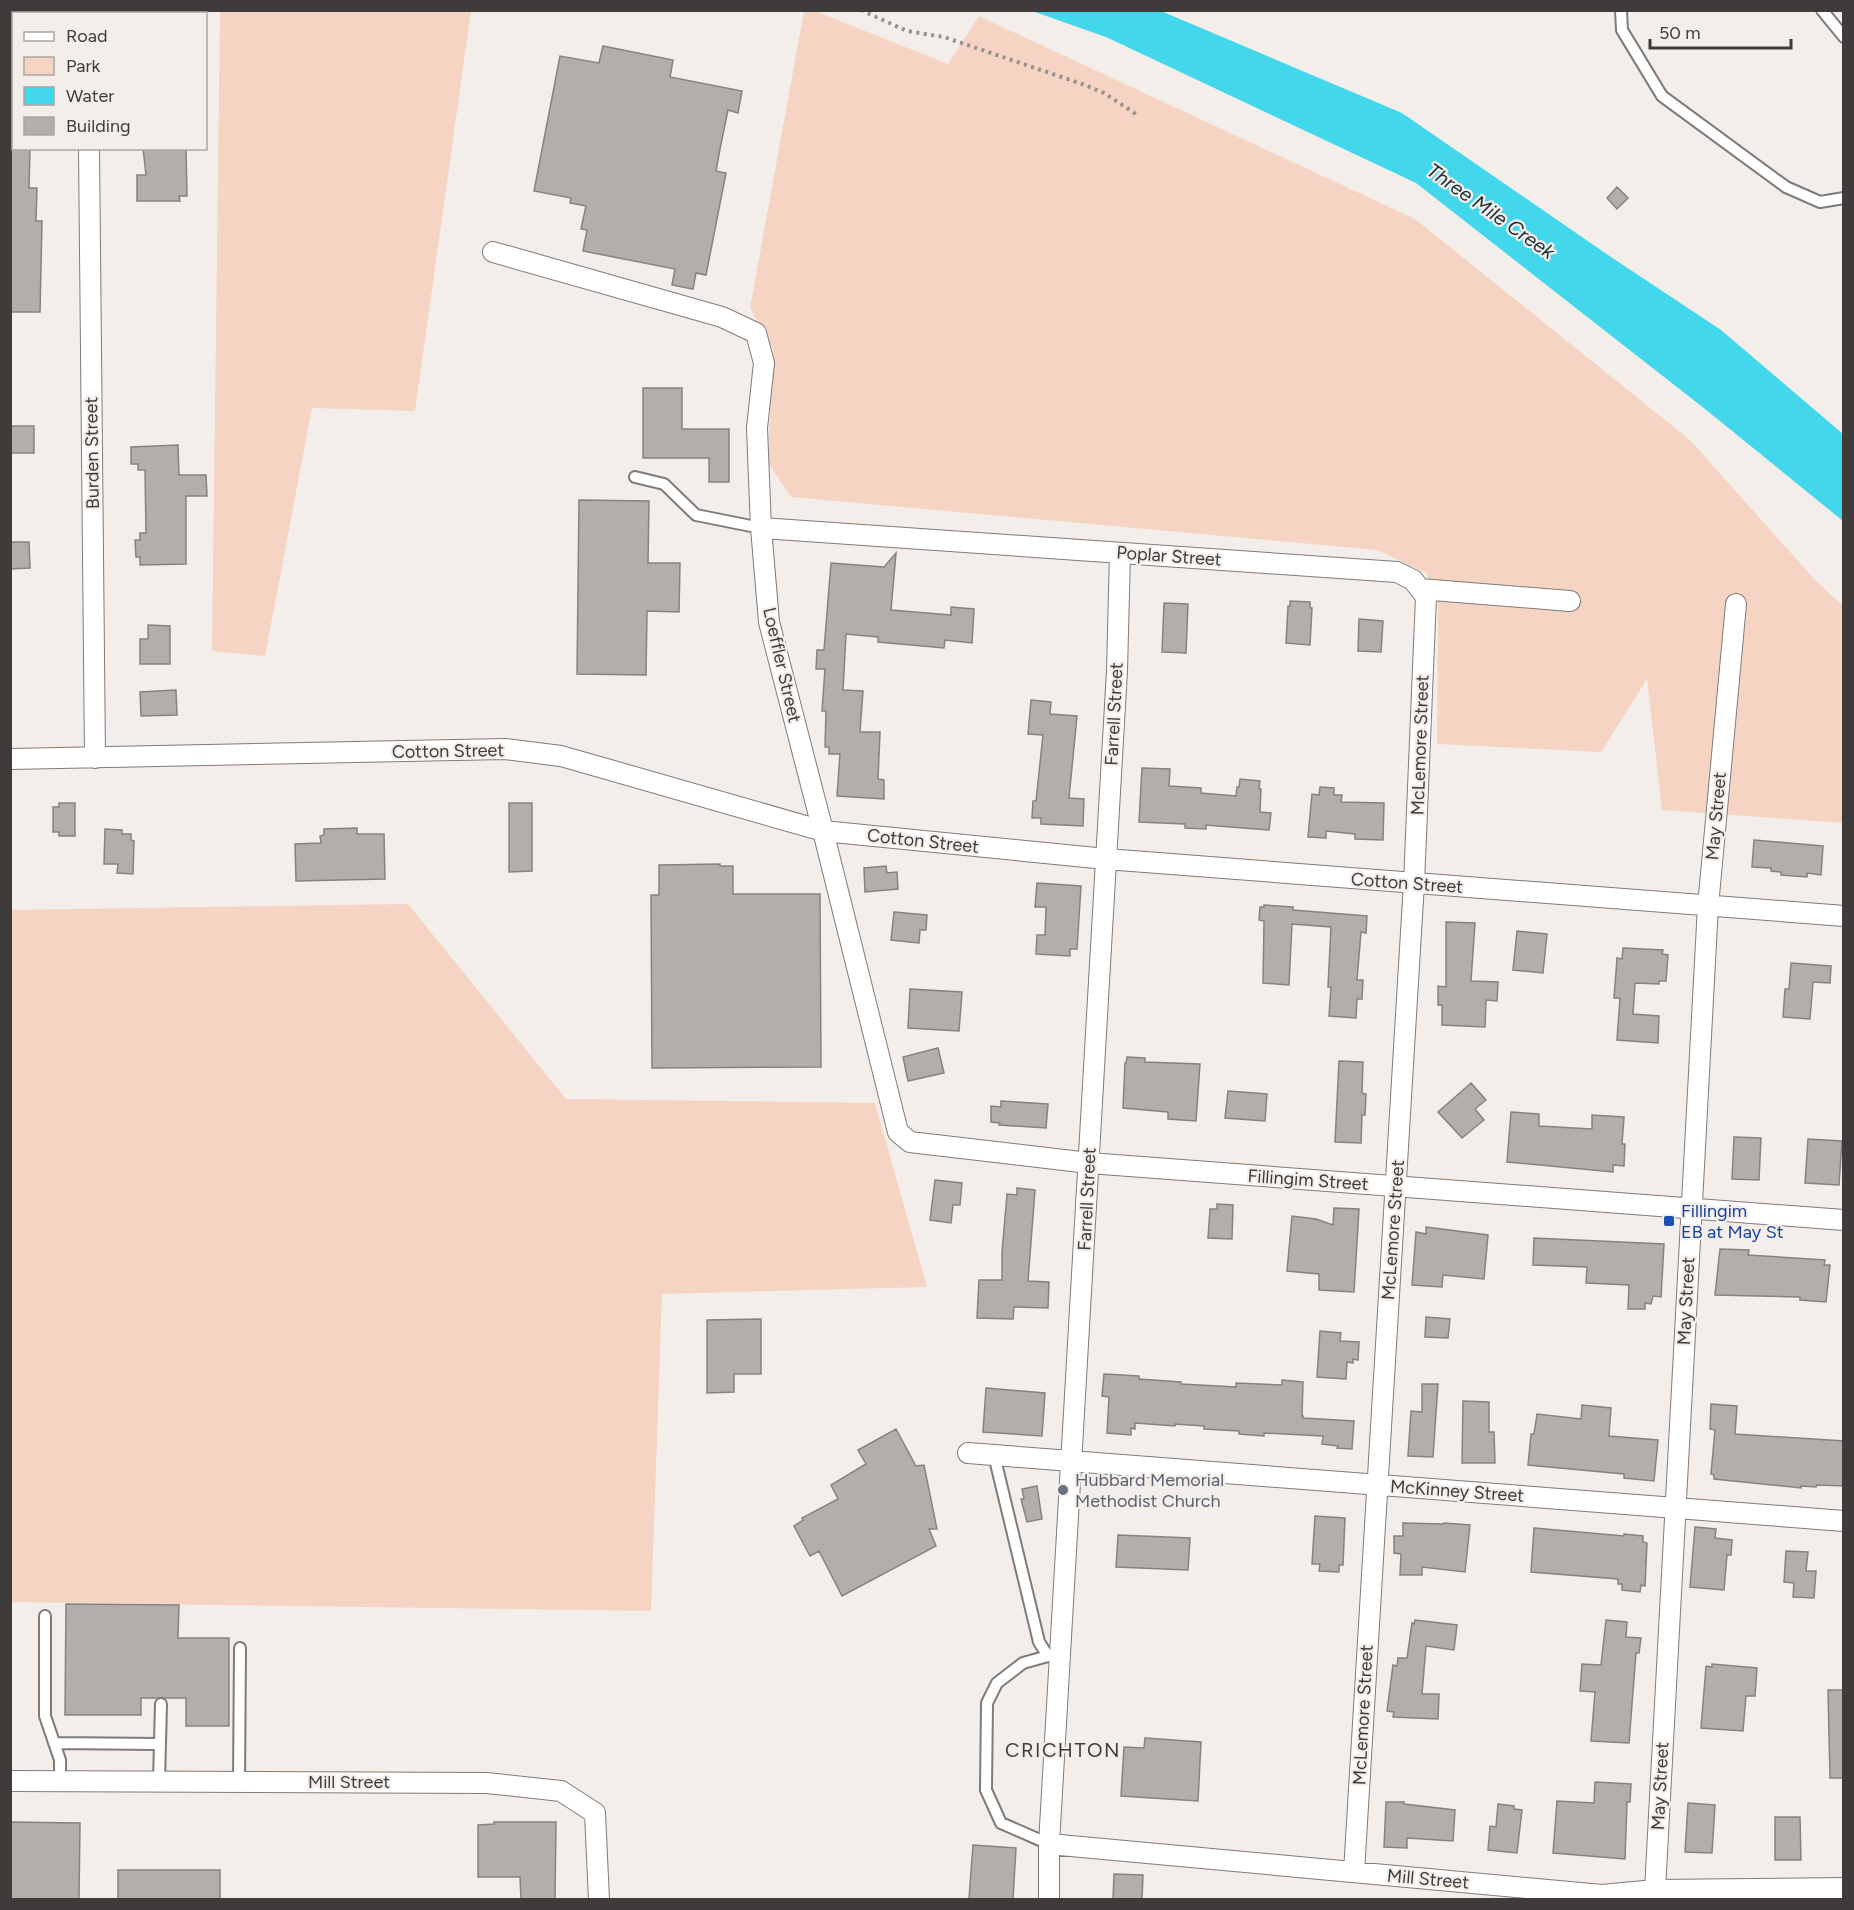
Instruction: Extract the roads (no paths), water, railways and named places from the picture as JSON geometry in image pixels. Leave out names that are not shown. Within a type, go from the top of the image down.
[{"type":"street","name":"Burden Street","points":[[89,150],[95,758]]},
{"type":"street","name":"Loeffler Street","points":[[493,252],[722,317],[756,333],[764,363],[757,428],[761,528],[769,622],[877,1048]]},
{"type":"street","name":"Poplar Street","points":[[761,528],[1396,572],[1413,580],[1420,589]]},
{"type":"street","name":"Farrell Street","points":[[1049,1899],[1054,1656],[1071,1461],[1089,1163],[1117,671],[1120,553]]},
{"type":"street","points":[[1420,589],[1570,602]]},
{"type":"street","name":"McLemore Street","points":[[1354,1872],[1414,883],[1426,597],[1420,589]]},
{"type":"street","name":"May Street","points":[[1654,1890],[1708,906],[1736,604]]},
{"type":"street","name":"Cotton Street","points":[[10,759],[505,750],[561,756],[823,831],[1106,860],[1844,916]]},
{"type":"street","name":"Fillingim Street","points":[[877,1048],[898,1132],[910,1142],[1089,1163],[1844,1220]]},
{"type":"street","name":"McKinney Street","points":[[968,1454],[1844,1521]]},
{"type":"street","name":"Mill Street","points":[[10,1781],[487,1783],[561,1791],[595,1813],[599,1899]]},
{"type":"street","name":"Mill Street","points":[[1049,1844],[1602,1895],[1654,1890],[1844,1888]]},
{"type":"lane","points":[[1621,10],[1622,30],[1662,96],[1786,187],[1820,202],[1844,198]]},
{"type":"lane","points":[[1822,10],[1844,37]]},
{"type":"lane","points":[[635,477],[664,484],[696,515],[761,528]]},
{"type":"lane","points":[[994,1455],[1039,1642],[1054,1656]]},
{"type":"lane","points":[[45,1616],[45,1716],[60,1760],[60,1781]]},
{"type":"lane","points":[[239,1782],[240,1648]]},
{"type":"lane","points":[[1049,1844],[1001,1823],[986,1790],[987,1703],[997,1683],[1023,1663],[1054,1656]]},
{"type":"lane","points":[[159,1781],[161,1704]]},
{"type":"lane","points":[[54,1743],[159,1744]]},
{"type":"water","name":"Three Mile Creek","points":[[1032,11],[1161,11],[1402,113],[1721,330],[1843,434],[1843,521],[1705,409],[1416,183],[1106,37]]},
{"type":"place","name":"Fillingim EB at May St","points":[[1669,1221]]},
{"type":"place","name":"Hubbard Memorial Methodist Church","points":[[1063,1490]]},
{"type":"district","name":"CRICHTON","points":[[1063,1750]]}]
